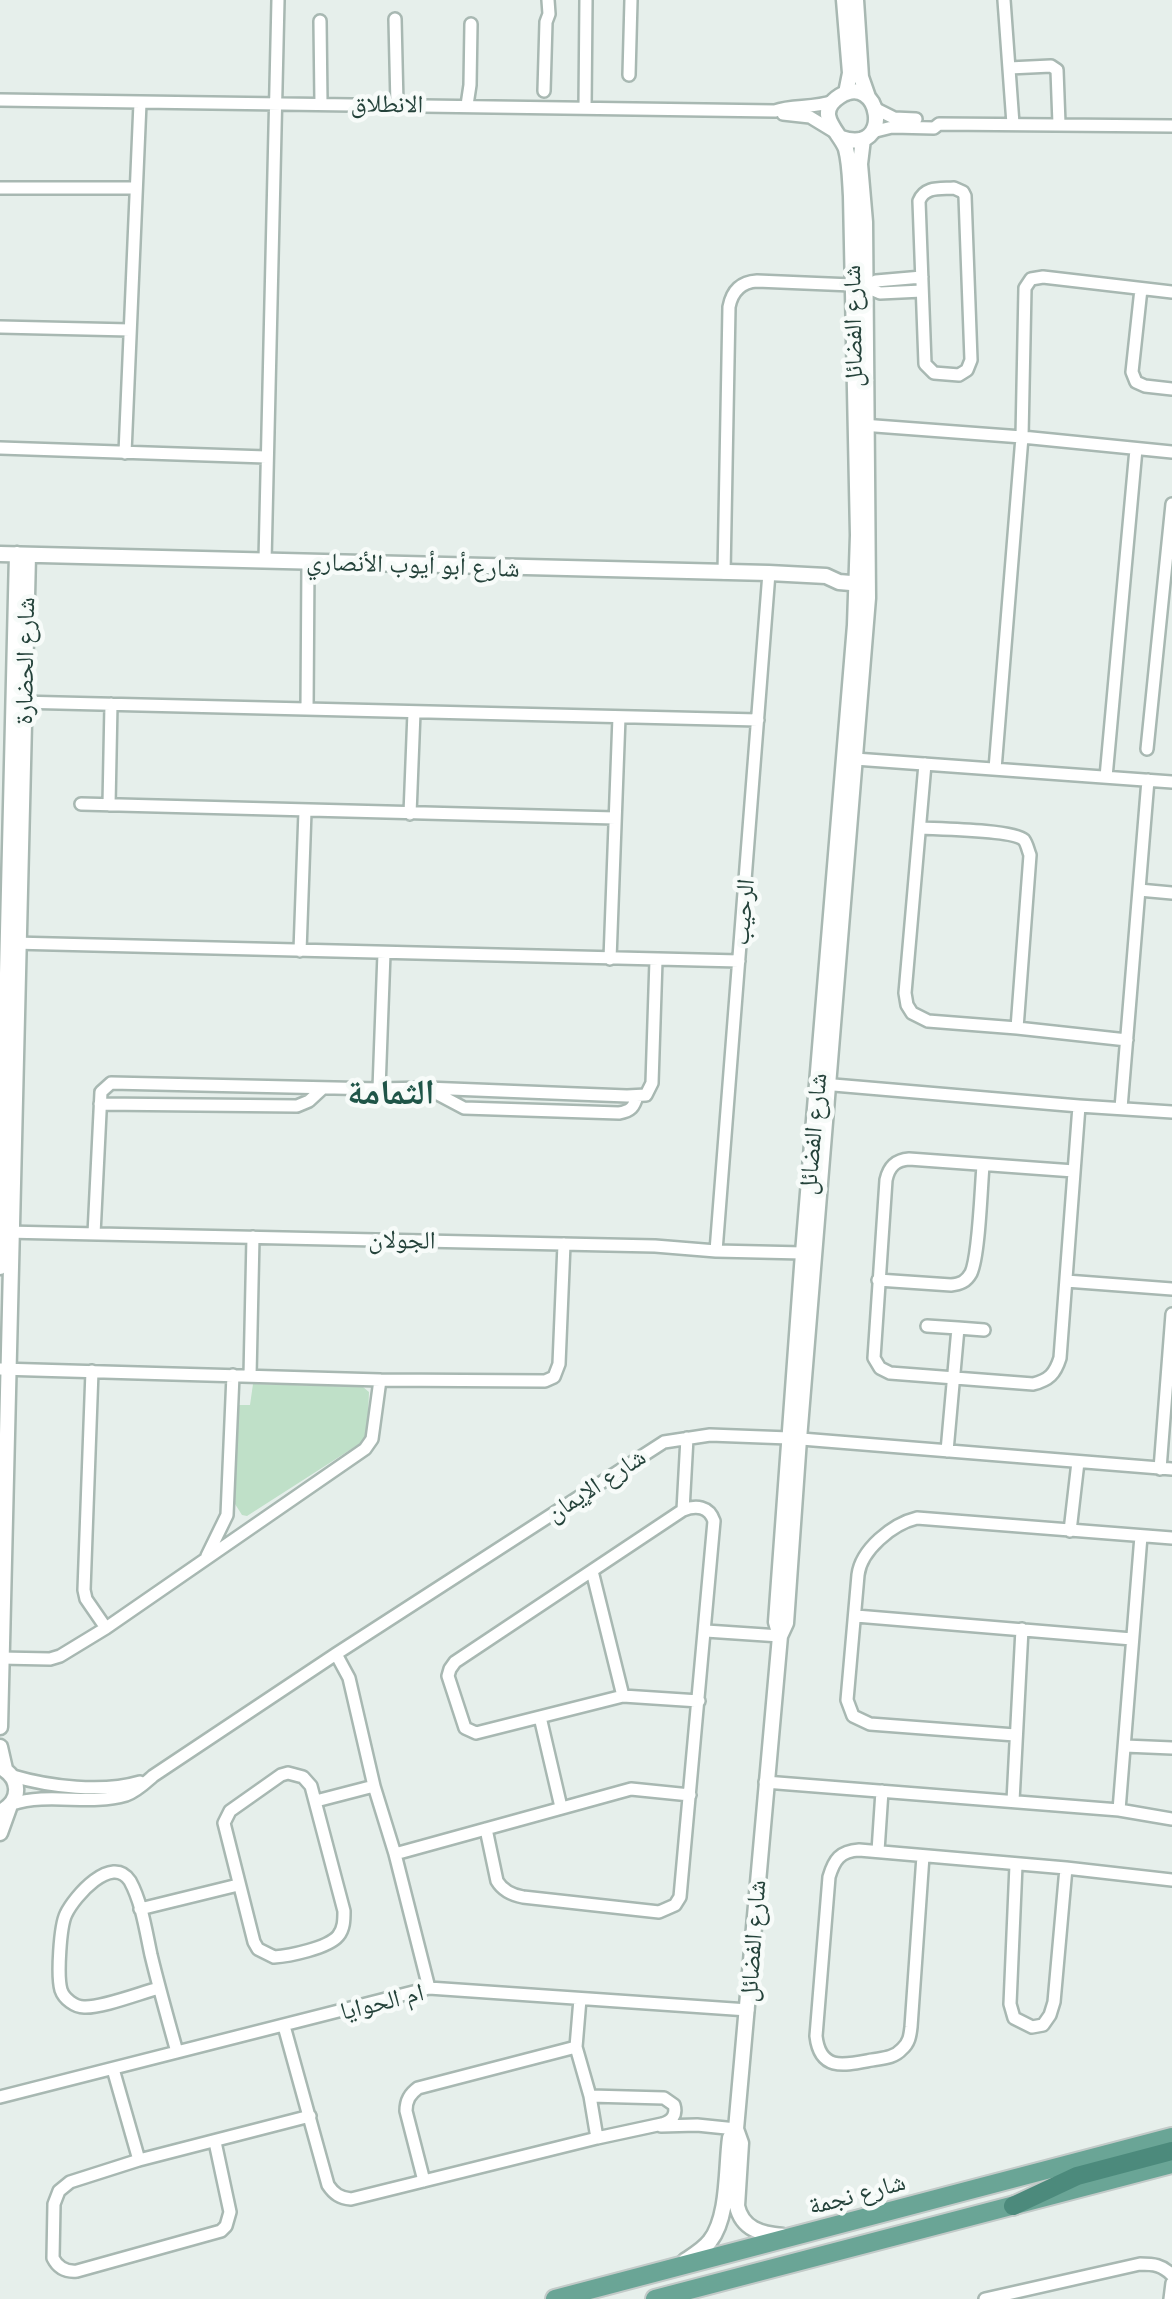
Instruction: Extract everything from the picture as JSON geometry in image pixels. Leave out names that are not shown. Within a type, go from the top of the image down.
[{"type":"highway","points":[[1013,2206],[1076,2176],[1172,2151]]},
{"type":"main road","name":"شارع نجمة","points":[[554,2299],[1172,2137]]},
{"type":"main road","name":"شارع نجمة","points":[[655,2299],[1172,2164]]},
{"type":"street","points":[[265,560],[278,0]]},
{"type":"street","points":[[544,91],[546,0]]},
{"type":"street","points":[[585,108],[586,0]]},
{"type":"street","points":[[629,76],[631,0]]},
{"type":"street","points":[[844,0],[850,73],[829,118],[848,158],[860,217]]},
{"type":"street","points":[[856,0],[861,76],[877,121],[860,164],[860,217]]},
{"type":"street","points":[[1004,0],[1013,124]]},
{"type":"street","points":[[395,19],[397,104]]},
{"type":"street","points":[[320,21],[321,103]]},
{"type":"street","points":[[470,24],[470,85],[474,92],[470,105]]},
{"type":"street","points":[[1009,68],[1051,66],[1057,70],[1059,124]]},
{"type":"street","points":[[840,97],[858,93],[894,118],[933,120],[940,124]]},
{"type":"street","name":"الانطلاق","points":[[0,100],[775,110],[812,107],[840,97]]},
{"type":"street","points":[[124,452],[140,103]]},
{"type":"street","name":"الانطلاق","points":[[775,110],[810,118],[837,135]]},
{"type":"street","points":[[837,135],[852,141],[884,128],[931,128],[940,124],[1172,126]]},
{"type":"street","points":[[0,188],[136,188]]},
{"type":"street","points":[[959,189],[965,196],[971,360],[962,374],[934,373],[927,368],[922,291],[920,198],[929,190],[959,189]]},
{"type":"street","name":"شارع الفضائل","points":[[792,2236],[752,2229],[739,2216],[741,2143],[736,2129],[780,1636],[776,1622],[796,1426],[799,1382],[794,1375],[803,1253],[822,1084],[848,715],[863,577],[860,217]]},
{"type":"street","points":[[859,286],[922,277]]},
{"type":"street","points":[[995,769],[1022,437],[1026,288],[1031,279],[1043,277],[1172,292]]},
{"type":"street","points":[[724,573],[729,306],[733,293],[744,284],[757,281],[859,286],[876,292],[922,291]]},
{"type":"street","points":[[1141,288],[1132,372],[1136,382],[1145,386],[1172,388]]},
{"type":"street","points":[[0,326],[130,330]]},
{"type":"street","points":[[862,425],[1172,452]]},
{"type":"street","points":[[0,448],[266,456]]},
{"type":"street","points":[[1106,777],[1136,449]]},
{"type":"street","points":[[1147,749],[1172,504]]},
{"type":"street","name":"شارع أبو أيوب الأنصاري","points":[[0,554],[770,574],[826,576],[838,582],[863,577]]},
{"type":"street","name":"شارع الحضارة","points":[[0,1727],[5,1188],[13,944],[10,844],[19,702],[22,555]]},
{"type":"street","points":[[307,709],[308,562]]},
{"type":"street","name":"الرحيب","points":[[716,1251],[770,574]]},
{"type":"street","points":[[706,1631],[780,1636],[786,1623],[794,1438],[812,1300],[822,1084],[855,759],[863,577]]},
{"type":"street","points":[[19,702],[758,720]]},
{"type":"street","points":[[109,805],[111,704]]},
{"type":"street","points":[[410,814],[414,712]]},
{"type":"street","points":[[848,715],[852,731],[850,752],[855,759]]},
{"type":"street","points":[[610,959],[619,717]]},
{"type":"street","points":[[855,759],[1172,782]]},
{"type":"street","points":[[925,764],[906,1005],[928,1021],[1127,1040]]},
{"type":"street","points":[[1121,1108],[1148,780]]},
{"type":"street","points":[[81,804],[616,818]]},
{"type":"street","points":[[300,950],[305,811]]},
{"type":"street","points":[[921,828],[1009,834],[1023,839],[1027,846],[1030,855],[1017,1028]]},
{"type":"street","points":[[1139,890],[1172,893]]},
{"type":"street","points":[[13,944],[739,961]]},
{"type":"street","points":[[379,1090],[384,953]]},
{"type":"street","points":[[94,1234],[101,1092],[111,1083],[646,1095],[652,1083],[656,960]]},
{"type":"street","points":[[822,1084],[1172,1112]]},
{"type":"street","points":[[100,1104],[298,1106],[323,1088]]},
{"type":"street","points":[[426,1088],[464,1108],[619,1113],[628,1112],[638,1096]]},
{"type":"street","points":[[1074,1171],[910,1159],[894,1163],[886,1180],[876,1364],[890,1373],[954,1380],[1033,1384],[1051,1378],[1060,1358],[1079,1106]]},
{"type":"street","points":[[878,1280],[951,1285],[966,1280],[974,1263],[983,1166]]},
{"type":"street","name":"شارع الحضارة","points":[[0,1267],[6,1232]]},
{"type":"street","name":"الجولان","points":[[6,1232],[656,1246],[803,1253]]},
{"type":"street","points":[[250,1376],[253,1237]]},
{"type":"street","points":[[4,1369],[545,1381],[554,1376],[560,1364],[564,1244]]},
{"type":"street","points":[[803,1253],[809,1258],[808,1295],[812,1300]]},
{"type":"street","points":[[1066,1281],[1172,1289]]},
{"type":"street","points":[[1166,1469],[1172,1314]]},
{"type":"street","points":[[928,1326],[984,1330]]},
{"type":"street","points":[[947,1451],[958,1328]]},
{"type":"street","points":[[92,1371],[84,1590],[86,1600],[106,1628]]},
{"type":"street","points":[[204,1561],[228,1515],[233,1375]]},
{"type":"street","points":[[0,1658],[50,1660],[60,1656],[366,1449],[372,1439],[380,1380]]},
{"type":"street","name":"شارع الإيمان","points":[[7,1808],[41,1798],[128,1794],[664,1442],[710,1435],[794,1438],[1166,1469]]},
{"type":"street","points":[[682,1510],[687,1438]]},
{"type":"street","points":[[1070,1530],[1078,1462]]},
{"type":"street","points":[[486,1829],[497,1881],[509,1893],[659,1912],[675,1905],[680,1896],[706,1631],[714,1521],[711,1513],[700,1507],[682,1510],[592,1570],[455,1662],[448,1676],[465,1728],[476,1734],[623,1696],[698,1700]]},
{"type":"street","points":[[1016,1735],[870,1724],[853,1716],[848,1700],[859,1565],[866,1553],[900,1524],[926,1518],[1172,1538]]},
{"type":"street","points":[[1120,1810],[1141,1536]]},
{"type":"street","points":[[592,1570],[623,1696]]},
{"type":"street","points":[[856,1616],[1132,1639]]},
{"type":"street","points":[[1013,1802],[1022,1629]]},
{"type":"street","points":[[336,1654],[349,1678],[429,1988]]},
{"type":"street","points":[[540,1717],[560,1808]]},
{"type":"street","points":[[0,1746],[6,1771],[17,1787],[0,1834]]},
{"type":"street","points":[[1125,1746],[1172,1748]]},
{"type":"street","name":"شارع الإيمان","points":[[6,1771],[38,1784],[106,1787],[124,1786],[153,1776]]},
{"type":"street","points":[[295,1773],[308,1781],[316,1801],[344,1911],[341,1932],[335,1940],[281,1957],[266,1955],[254,1942],[238,1885],[225,1829],[226,1817],[282,1775],[295,1773]]},
{"type":"street","points":[[766,1782],[1120,1810],[1172,1819]]},
{"type":"street","points":[[316,1801],[374,1786]]},
{"type":"street","points":[[395,1854],[631,1789],[690,1794]]},
{"type":"street","points":[[878,1851],[882,1791]]},
{"type":"street","points":[[923,1856],[912,2027],[907,2044],[895,2056],[840,2065],[830,2062],[822,2056],[816,2036],[829,1877],[839,1856],[848,1850],[878,1851],[1066,1868],[1172,1880]]},
{"type":"street","points":[[1016,1865],[1010,2004],[1014,2018],[1032,2027],[1042,2026],[1054,2002],[1066,1868]]},
{"type":"street","points":[[159,1988],[88,2007],[70,2003],[61,1991],[63,1923],[68,1910],[99,1876],[118,1873],[129,1881],[178,2052]]},
{"type":"street","points":[[140,1909],[238,1885]]},
{"type":"street","name":"ام الحوايا","points":[[0,2097],[429,1988],[748,2010]]},
{"type":"street","points":[[580,2000],[576,2048],[590,2096],[596,2138]]},
{"type":"street","points":[[284,2026],[328,2186],[338,2196],[350,2199],[658,2126],[697,2124],[736,2129]]},
{"type":"street","points":[[424,2181],[406,2111],[412,2092],[576,2048]]},
{"type":"street","points":[[113,2069],[139,2160]]},
{"type":"street","name":"ام الحوايا","points":[[0,2086],[24,2090]]},
{"type":"street","points":[[590,2096],[669,2100],[674,2104],[675,2114],[658,2126]]},
{"type":"street","points":[[215,2142],[230,2212],[221,2231],[77,2272],[56,2265],[54,2204],[59,2191],[70,2182],[139,2160],[310,2116]]},
{"type":"street","name":"شارع الفضائل","points":[[676,2267],[706,2246],[716,2230],[723,2208],[730,2138],[736,2129]]},
{"type":"street","points":[[985,2299],[1140,2264],[1155,2264],[1172,2275]]},
{"type":"street","points":[[1064,2299],[1065,2283]]},
{"type":"street","points":[[1170,2299],[1172,2283]]},
{"type":"green space","points":[[253,1384],[363,1387],[369,1392],[367,1439],[247,1516],[235,1504],[237,1405],[250,1405]]},
{"type":"district","name":"الثمامة","points":[[391,1093]]}]
